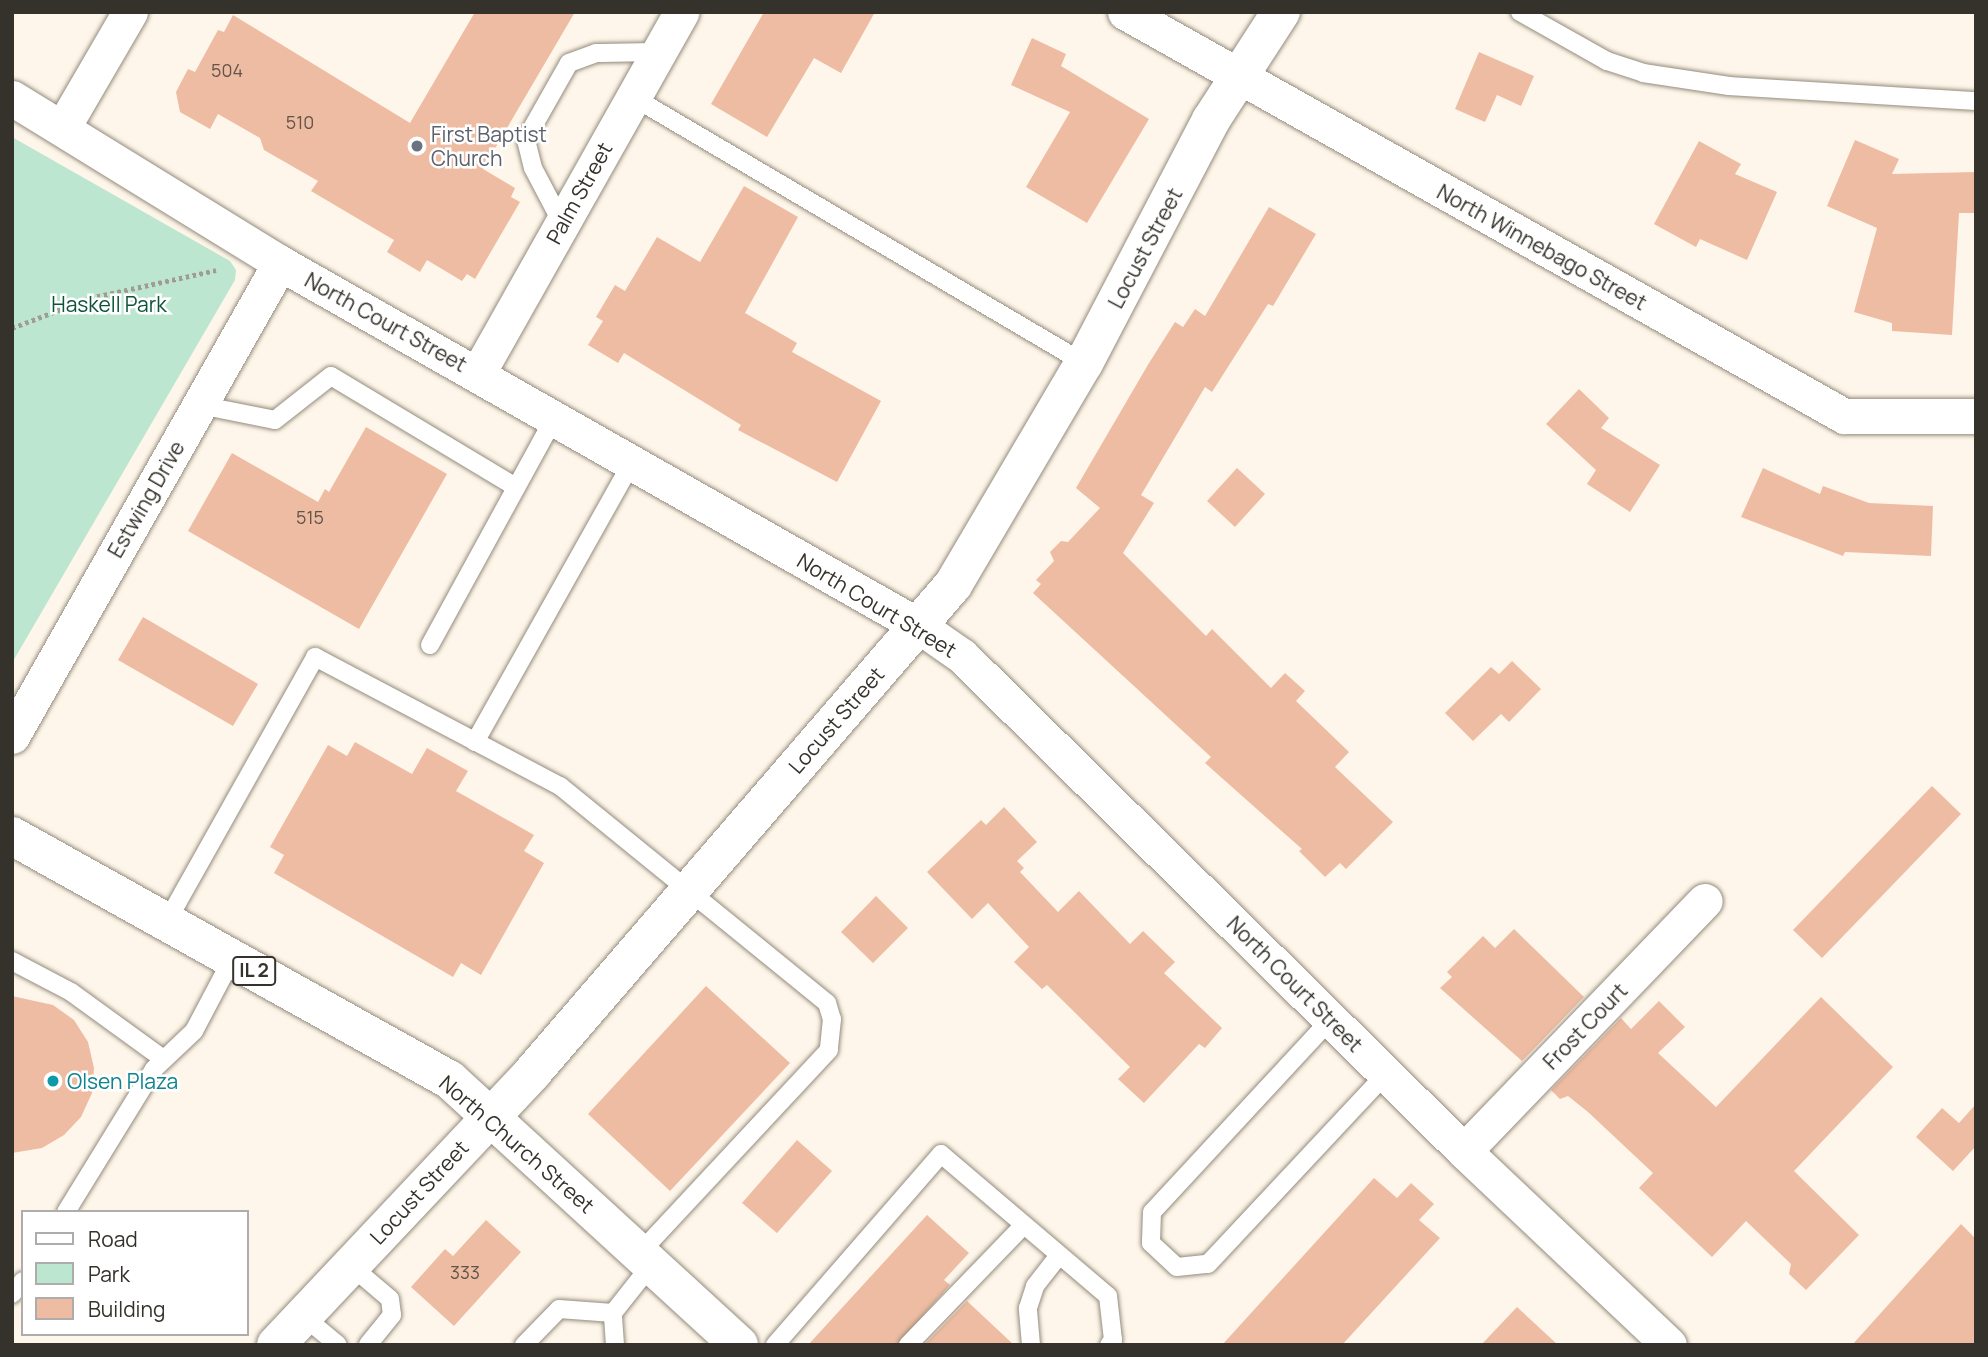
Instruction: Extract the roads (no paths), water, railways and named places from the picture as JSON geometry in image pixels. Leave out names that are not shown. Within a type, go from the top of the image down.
[{"type":"street","points":[[63,127],[130,12]]},
{"type":"street","name":"Palm Street","points":[[478,373],[681,12]]},
{"type":"street","name":"North Winnebago Street","points":[[1125,12],[1844,416],[1976,416]]},
{"type":"street","name":"Locust Street","points":[[276,1345],[489,1115],[533,1073],[953,585],[1084,363],[1212,120],[1281,12]]},
{"type":"street","name":"North Court Street","points":[[12,98],[280,263],[478,373],[919,626],[961,656],[1464,1151],[1669,1345]]},
{"type":"street","name":"Estwing Drive","points":[[12,736],[280,263]]},
{"type":"street","name":"North Church Street","points":[[13,838],[450,1080],[739,1345]]},
{"type":"street","name":"Frost Court","points":[[1464,1151],[1705,901]]},
{"type":"lane","points":[[1520,12],[1607,61],[1643,73],[1729,86],[1976,101]]},
{"type":"lane","points":[[562,223],[533,167],[526,139],[569,63],[596,53],[659,52]]},
{"type":"lane","points":[[633,97],[1084,363]]},
{"type":"lane","points":[[200,405],[275,420],[331,376],[516,487]]},
{"type":"lane","points":[[430,645],[555,417]]},
{"type":"lane","points":[[475,741],[632,462]]},
{"type":"lane","points":[[166,923],[315,657],[560,786],[827,1003],[833,1036],[829,1050],[645,1259],[613,1313],[615,1345]]},
{"type":"lane","points":[[67,1210],[162,1058],[194,1031],[232,959]]},
{"type":"lane","points":[[12,961],[71,992],[162,1058]]},
{"type":"lane","points":[[1331,1020],[1152,1212],[1151,1244],[1177,1267],[1208,1264],[1386,1074]]},
{"type":"lane","points":[[775,1345],[941,1154],[1108,1296],[1113,1340],[1109,1345]]},
{"type":"lane","points":[[908,1345],[1023,1226]]},
{"type":"lane","points":[[1031,1345],[1028,1308],[1035,1286],[1058,1256]]},
{"type":"lane","points":[[350,1265],[390,1299],[393,1315],[368,1345]]},
{"type":"lane","points":[[524,1345],[559,1309],[613,1313]]},
{"type":"lane","points":[[303,1316],[338,1345]]},
{"type":"place","name":"First Baptist Church","points":[[417,146]]},
{"type":"place","name":"Olsen Plaza","points":[[53,1081]]},
{"type":"park label","name":"Haskell Park","points":[[109,304]]}]
